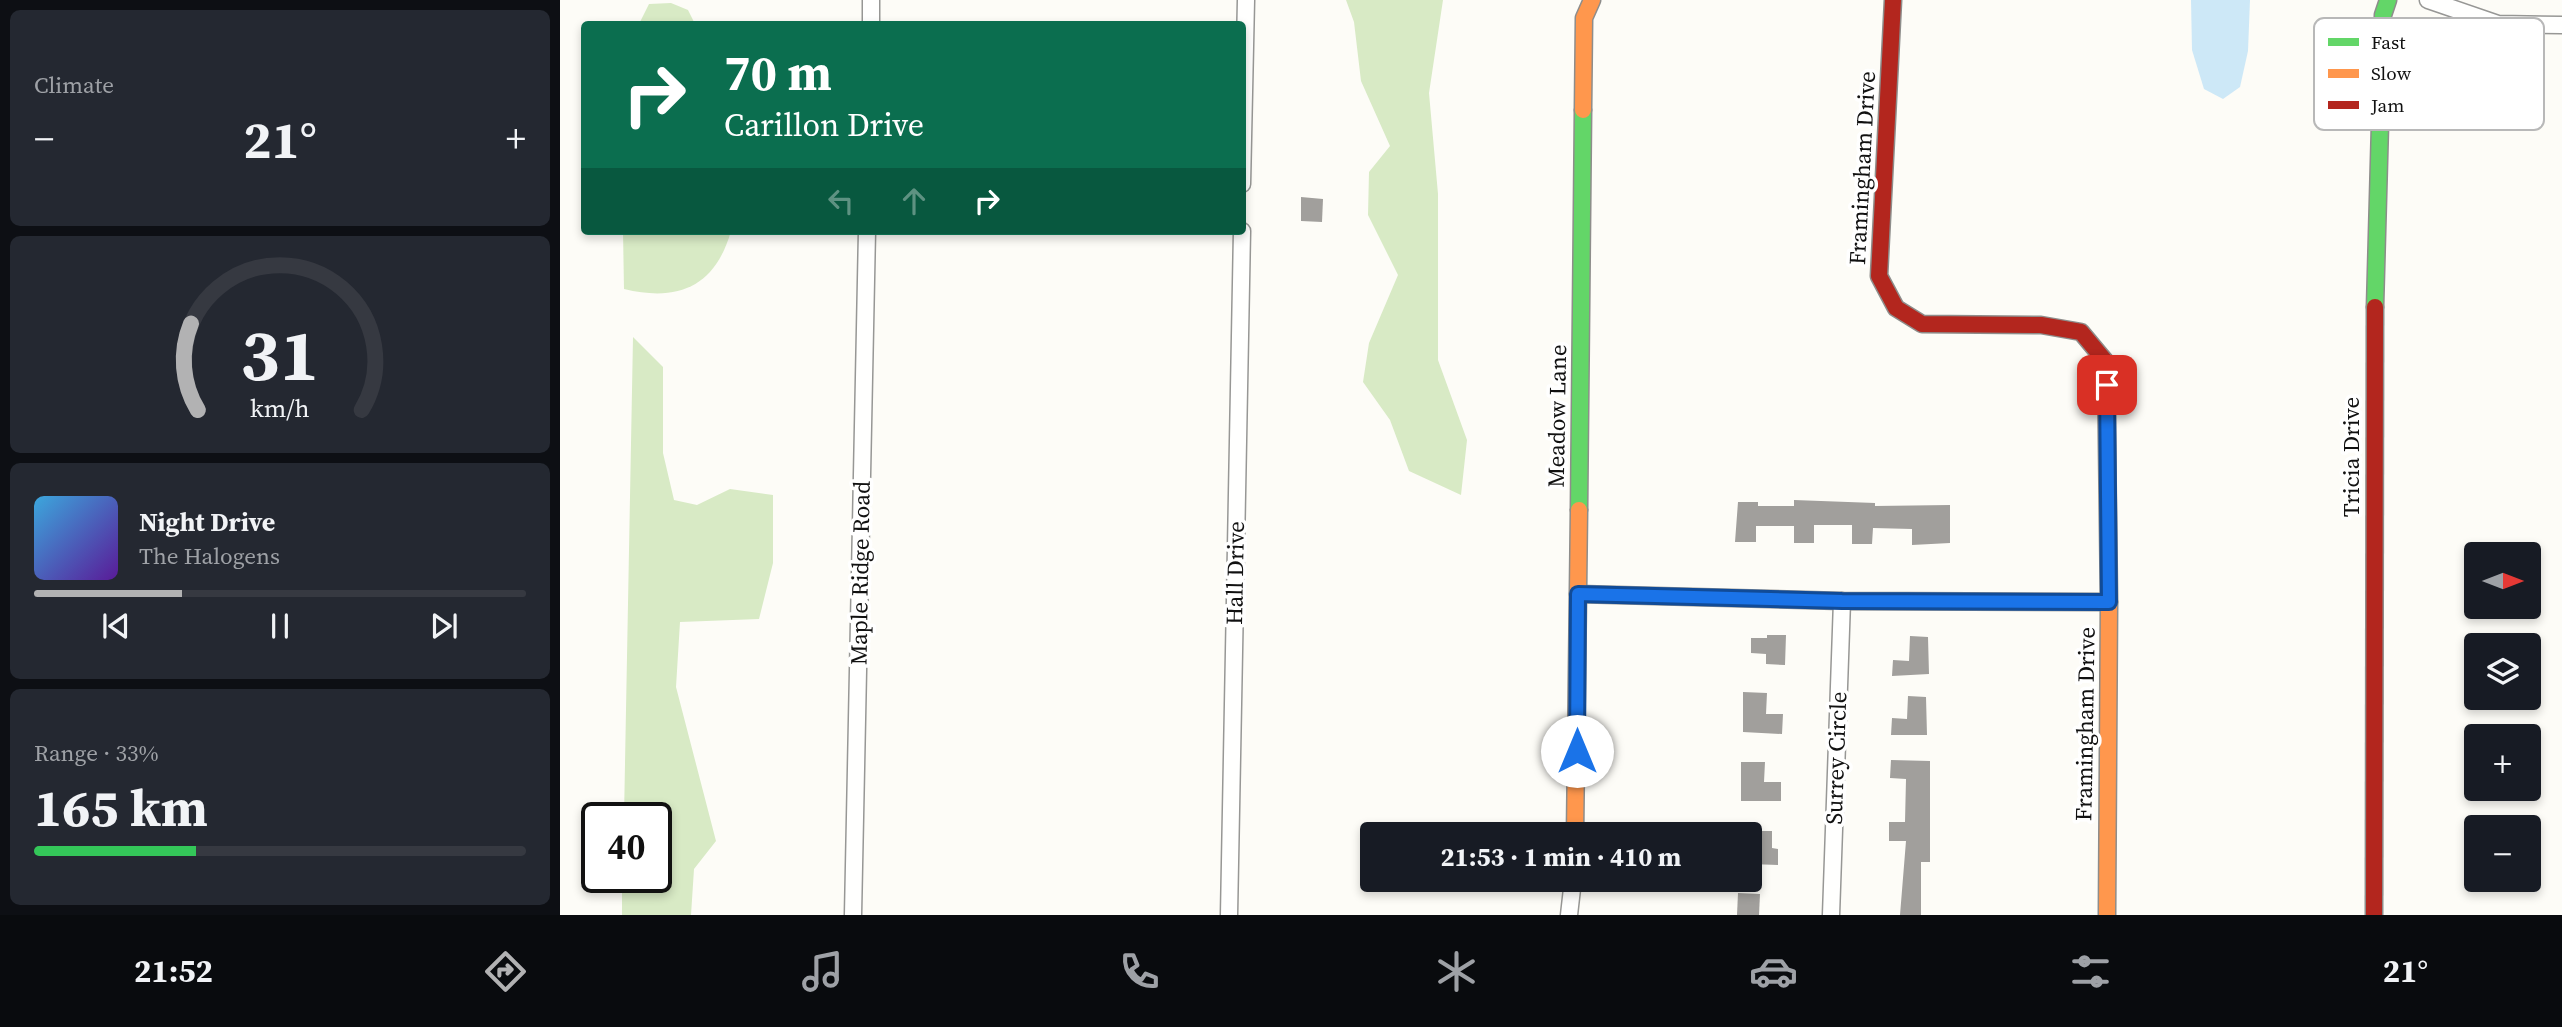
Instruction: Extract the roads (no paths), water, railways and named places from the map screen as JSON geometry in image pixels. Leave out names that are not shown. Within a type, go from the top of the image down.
[{"type":"street","points":[[871,0],[871,21]]},
{"type":"street","points":[[1246,0],[1246,21]]},
{"type":"street","name":"Meadow Lane","points":[[1575,822],[1584,18],[1592,0]]},
{"type":"street","name":"Framingham Drive","points":[[1893,0],[1879,276],[1896,308],[1922,324],[2041,325],[2081,332],[2107,363],[2107,915]]},
{"type":"street","name":"Tricia Drive","points":[[2383,18],[2388,0]]},
{"type":"street","points":[[2428,0],[2480,18]]},
{"type":"street","points":[[2544,25],[2562,25]]},
{"type":"street","name":"Tricia Drive","points":[[2374,915],[2373,401],[2380,130]]},
{"type":"street","name":"Maple Ridge Road","points":[[853,915],[867,235]]},
{"type":"street","name":"Hall Drive","points":[[1229,915],[1242,235]]},
{"type":"street","points":[[1578,594],[1842,601],[2109,602]]},
{"type":"street","name":"Surrey Circle","points":[[1830,915],[1842,601]]},
{"type":"street","points":[[1569,915],[1572,892]]},
{"type":"water","points":[[2191,0],[2250,0],[2248,51],[2240,87],[2223,99],[2204,89],[2192,50]]}]
